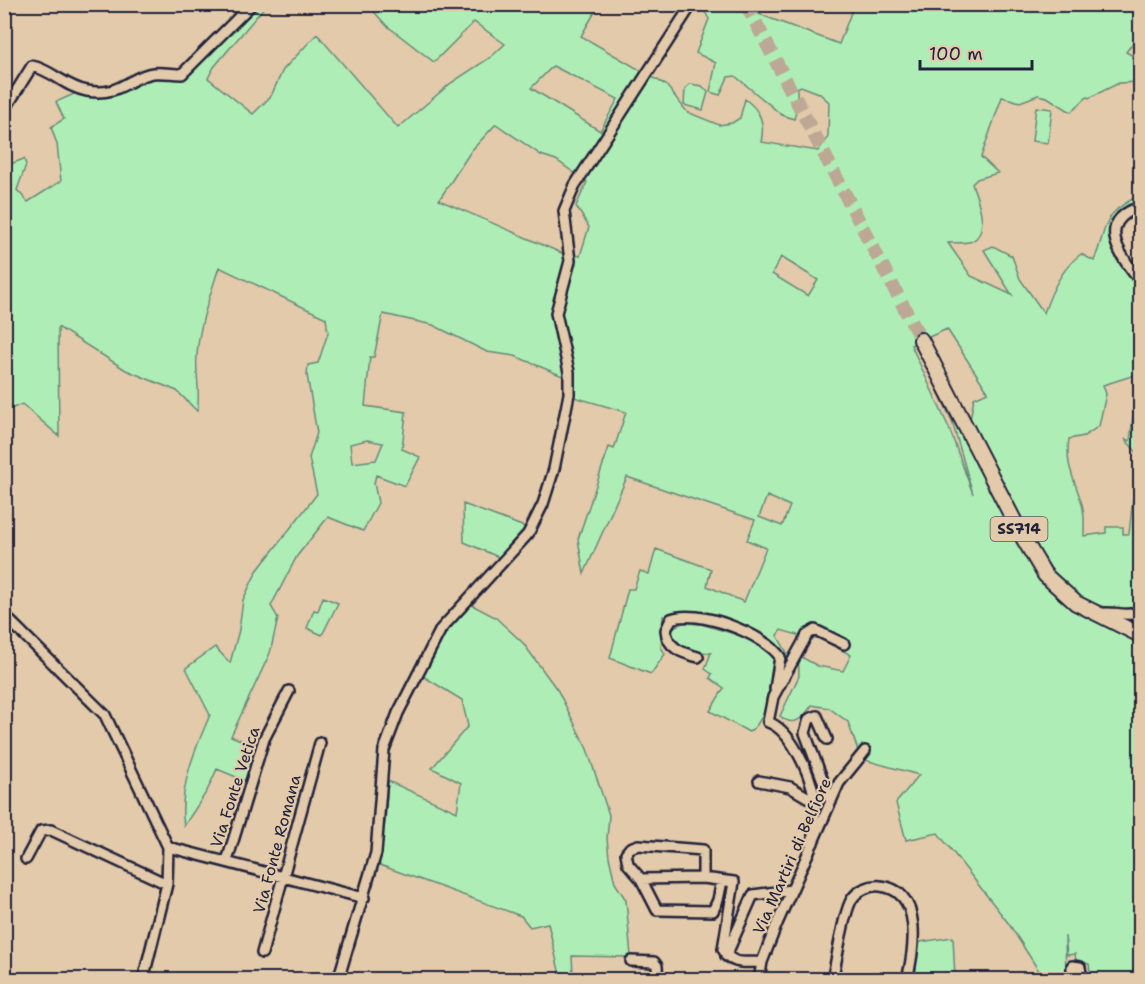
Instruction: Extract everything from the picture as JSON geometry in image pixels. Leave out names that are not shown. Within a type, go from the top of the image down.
[{"type":"highway","name":"SS714","points":[[921,340],[1040,568],[1061,592],[1097,614],[1140,635]]},
{"type":"street","points":[[4,111],[32,66],[43,68],[67,85],[87,92],[110,92],[152,73],[182,74],[252,4]]},
{"type":"street","points":[[338,980],[364,898],[375,853],[384,750],[398,713],[441,629],[528,534],[543,504],[555,469],[569,394],[569,372],[556,314],[570,261],[564,211],[575,185],[692,4]]},
{"type":"street","points":[[1140,207],[1121,220],[1115,236],[1117,252],[1140,281]]},
{"type":"street","points":[[1097,614],[1106,612],[1126,616],[1140,612]]},
{"type":"street","points":[[4,615],[105,715],[168,847],[167,884],[143,980]]},
{"type":"street","points":[[698,657],[676,650],[672,645],[666,630],[671,619],[693,616],[749,632],[766,641],[780,657],[768,722],[777,725],[790,737],[809,780],[814,801],[813,843]]},
{"type":"street","points":[[773,697],[807,635],[815,630],[844,644]]},
{"type":"street","name":"Via Fonte Vetica","points":[[227,861],[264,739],[289,690]]},
{"type":"street","points":[[827,739],[817,716],[809,718],[805,733],[831,802]]},
{"type":"street","name":"Via Fonte Romana","points":[[262,953],[321,743]]},
{"type":"street","name":"Via Martiri di Belfiore","points":[[759,980],[762,962],[791,890],[839,783],[865,751]]},
{"type":"street","points":[[759,781],[790,787],[814,801]]},
{"type":"street","points":[[27,859],[41,831],[51,830],[167,884]]},
{"type":"street","points":[[703,878],[703,850],[638,846],[630,848],[626,853],[628,864],[640,879],[657,910],[713,911],[722,880]]},
{"type":"street","points":[[168,847],[364,898]]},
{"type":"street","points":[[640,879],[703,878],[734,882],[723,941],[726,956],[736,962],[762,962]]},
{"type":"street","points":[[832,980],[850,902],[866,888],[873,886],[887,887],[902,896],[909,911],[914,942],[907,980]]},
{"type":"street","points":[[726,956],[753,895],[791,890]]},
{"type":"street","points":[[631,961],[654,962],[657,966],[657,980]]},
{"type":"green space","points":[[220,5],[266,5],[214,67],[208,78],[253,114],[271,96],[283,70],[317,34],[398,128],[451,83],[491,57],[505,44],[474,22],[434,62],[386,25],[368,5],[599,5],[581,36],[666,85],[687,112],[719,125],[732,123],[740,118],[745,99],[755,108],[761,118],[761,142],[818,151],[828,137],[829,102],[819,93],[801,86],[797,88],[797,107],[794,119],[782,115],[735,76],[728,77],[720,95],[710,92],[716,63],[696,53],[709,19],[701,5],[747,5],[748,10],[839,44],[854,5],[1140,5],[1140,33],[1126,52],[1140,60],[1139,82],[1119,83],[1087,97],[1071,112],[1047,97],[1038,95],[1020,102],[1002,97],[981,157],[998,173],[977,179],[972,184],[981,214],[981,230],[972,241],[948,243],[971,276],[1012,295],[984,250],[993,246],[1012,256],[1020,279],[1044,313],[1063,273],[1081,254],[1094,261],[1112,215],[1118,208],[1140,195],[1140,204],[1112,234],[1112,247],[1117,260],[1140,288],[1140,456],[1125,439],[1130,441],[1138,374],[1103,385],[1106,394],[1099,426],[1084,436],[1069,439],[1068,455],[1070,469],[1083,507],[1084,536],[1106,533],[1106,527],[1123,527],[1123,534],[1129,534],[1133,498],[1140,499],[1140,609],[1115,609],[1094,604],[1076,593],[1060,579],[1034,543],[970,420],[974,398],[988,392],[947,329],[911,345],[949,428],[973,494],[952,421],[917,347],[1043,580],[1067,603],[1140,644],[1140,979],[1091,979],[1089,964],[1076,960],[1075,954],[1067,955],[1065,936],[1066,979],[1044,979],[1009,924],[938,833],[906,840],[896,803],[919,775],[861,759],[848,722],[829,708],[812,705],[806,714],[794,721],[785,720],[780,716],[799,676],[798,635],[781,630],[777,635],[791,660],[786,666],[781,651],[771,639],[755,631],[716,621],[663,616],[661,647],[665,654],[651,674],[610,658],[628,589],[634,589],[640,571],[649,574],[656,549],[711,569],[707,586],[744,602],[766,548],[747,540],[755,520],[627,477],[584,574],[578,539],[609,447],[614,449],[626,412],[567,395],[565,377],[515,356],[487,352],[433,325],[383,314],[374,357],[370,357],[365,406],[406,412],[402,449],[420,457],[405,486],[376,475],[374,483],[378,503],[363,531],[328,517],[297,556],[271,606],[278,618],[270,653],[231,736],[258,747],[246,781],[217,769],[207,791],[184,826],[183,798],[189,769],[210,715],[186,668],[215,647],[230,663],[239,630],[243,600],[257,571],[317,494],[309,458],[317,433],[307,375],[308,365],[318,363],[328,333],[326,318],[219,267],[205,311],[198,344],[197,411],[177,391],[126,370],[58,327],[59,436],[22,404],[8,410],[5,407],[5,166],[24,159],[26,165],[17,190],[28,202],[61,181],[57,144],[51,127],[64,119],[56,102],[87,88],[108,88],[149,70],[173,76],[189,75],[206,57],[209,44],[238,15]],"holes":[[[553,66],[618,99],[600,131],[531,88]],[[496,124],[541,155],[556,160],[587,182],[576,206],[589,227],[580,256],[566,255],[439,200],[471,151]],[[781,257],[818,280],[808,296],[772,274]],[[367,440],[383,443],[376,460],[352,463],[350,444]],[[767,496],[790,506],[782,526],[759,517]],[[817,637],[851,655],[843,671],[818,666],[801,657],[808,642]]]},
{"type":"green space","points":[[690,84],[702,86],[708,92],[703,110],[684,105],[685,89]]},
{"type":"green space","points":[[1036,107],[1052,109],[1048,143],[1032,141]]},
{"type":"green space","points":[[463,504],[527,528],[503,559],[464,542]]},
{"type":"green space","points":[[323,597],[338,603],[322,635],[307,628],[314,610],[318,611]]},
{"type":"green space","points":[[468,603],[495,617],[523,643],[558,691],[587,749],[609,815],[607,839],[609,857],[615,883],[626,900],[631,957],[572,956],[573,975],[560,975],[548,923],[530,927],[521,916],[377,864],[385,823],[388,781],[457,812],[461,783],[432,768],[468,726],[462,700],[421,675],[443,631]]},
{"type":"green space","points":[[683,623],[701,624],[758,641],[773,651],[778,666],[766,699],[770,704],[756,726],[749,732],[710,711],[724,688],[710,678],[712,674],[705,669],[711,653],[683,650],[671,638],[673,627]]},
{"type":"green space","points":[[953,937],[955,979],[912,979],[920,942]]},
{"type":"tunnel","points":[[746,4],[921,340]]}]
